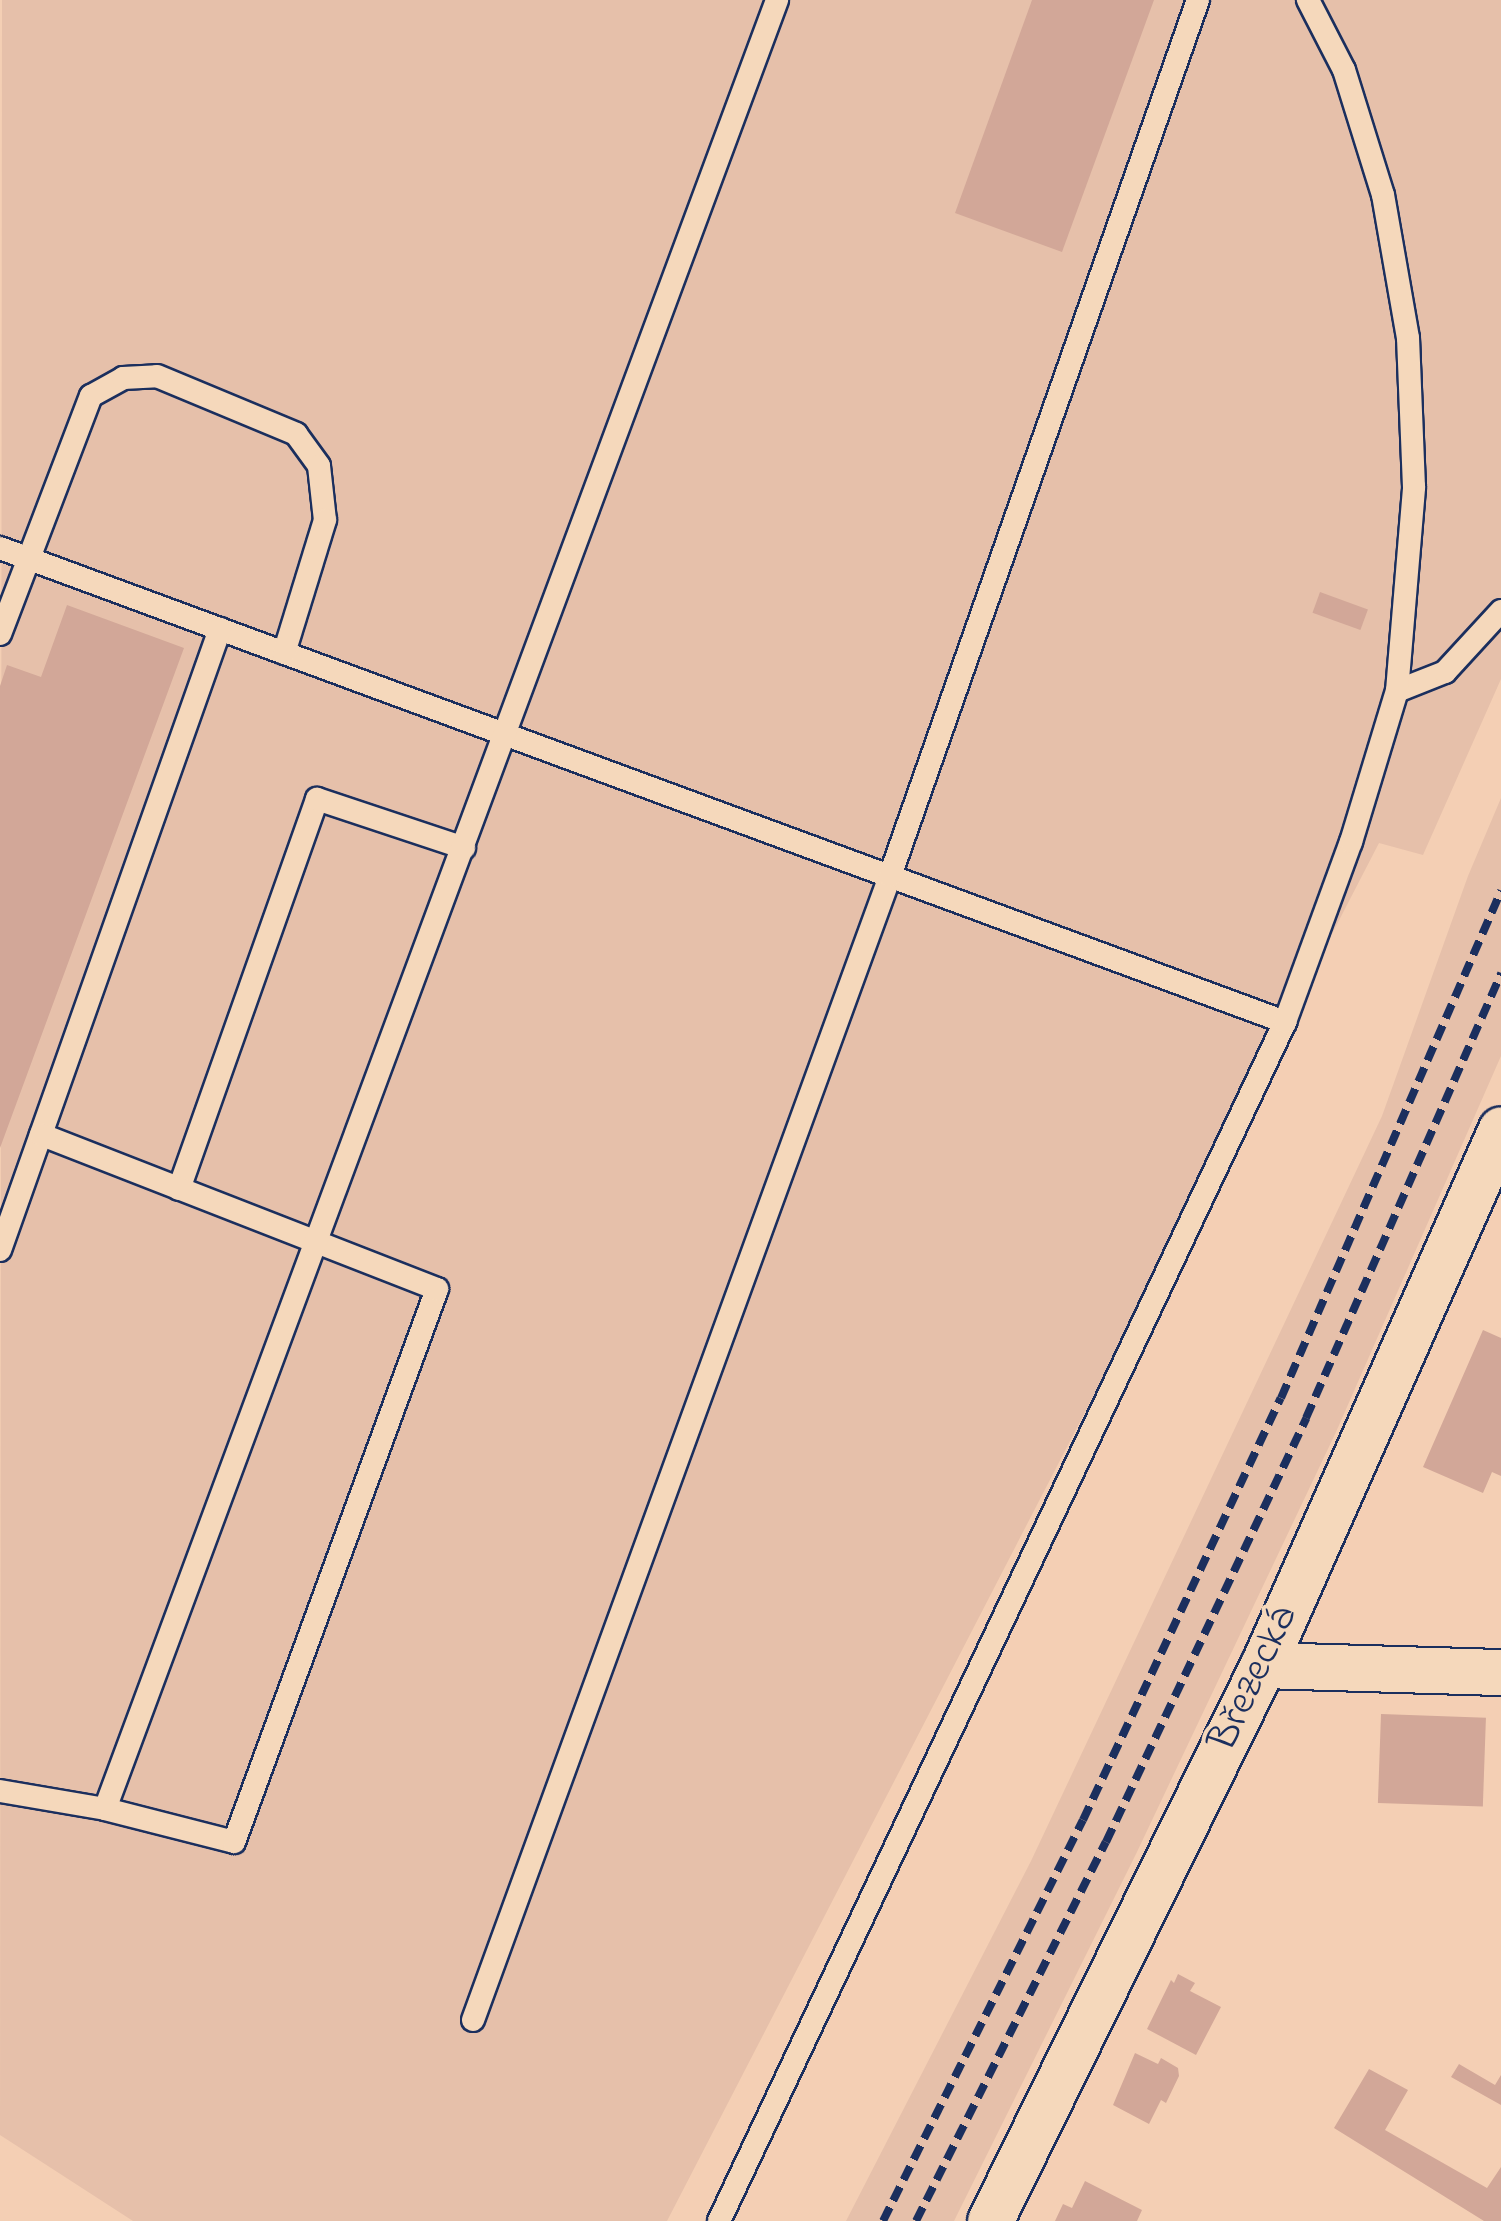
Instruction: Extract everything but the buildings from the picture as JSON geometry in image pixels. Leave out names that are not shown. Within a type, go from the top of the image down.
[{"type":"street","name":"Březecká","points":[[990,2221],[1264,1664],[1501,1130]]},
{"type":"street","points":[[1264,1664],[1501,1672]]},
{"type":"lane","points":[[105,1809],[507,735],[776,0]]},
{"type":"lane","points":[[473,2020],[890,876],[1198,0]]},
{"type":"lane","points":[[719,2221],[1285,1022],[1351,842],[1397,691],[1414,487],[1408,338],[1383,194],[1344,70],[1308,0]]},
{"type":"lane","points":[[0,634],[91,396],[123,378],[157,376],[296,434],[319,466],[325,520],[284,653]]},
{"type":"lane","points":[[0,548],[1285,1022]]},
{"type":"lane","points":[[1397,691],[1445,672],[1501,611]]},
{"type":"lane","points":[[0,1250],[220,629]]},
{"type":"lane","points":[[179,1189],[317,799],[464,848]]},
{"type":"lane","points":[[0,1791],[105,1809],[234,1842],[437,1289],[41,1134]]},
{"type":"shaded area","points":[[2,0],[1501,0],[1501,679],[1423,855],[1379,843],[667,2221],[133,2221],[0,2135]]},
{"type":"shaded area","points":[[1501,798],[1501,1056],[1336,1432],[1136,1854],[954,2221],[846,2221],[1031,1861],[1382,1116],[1468,876]]},
{"type":"railway","points":[[883,2221],[1083,1820],[1281,1398],[1501,891]]},
{"type":"railway","points":[[916,2221],[1106,1842],[1306,1418],[1501,973]]}]
